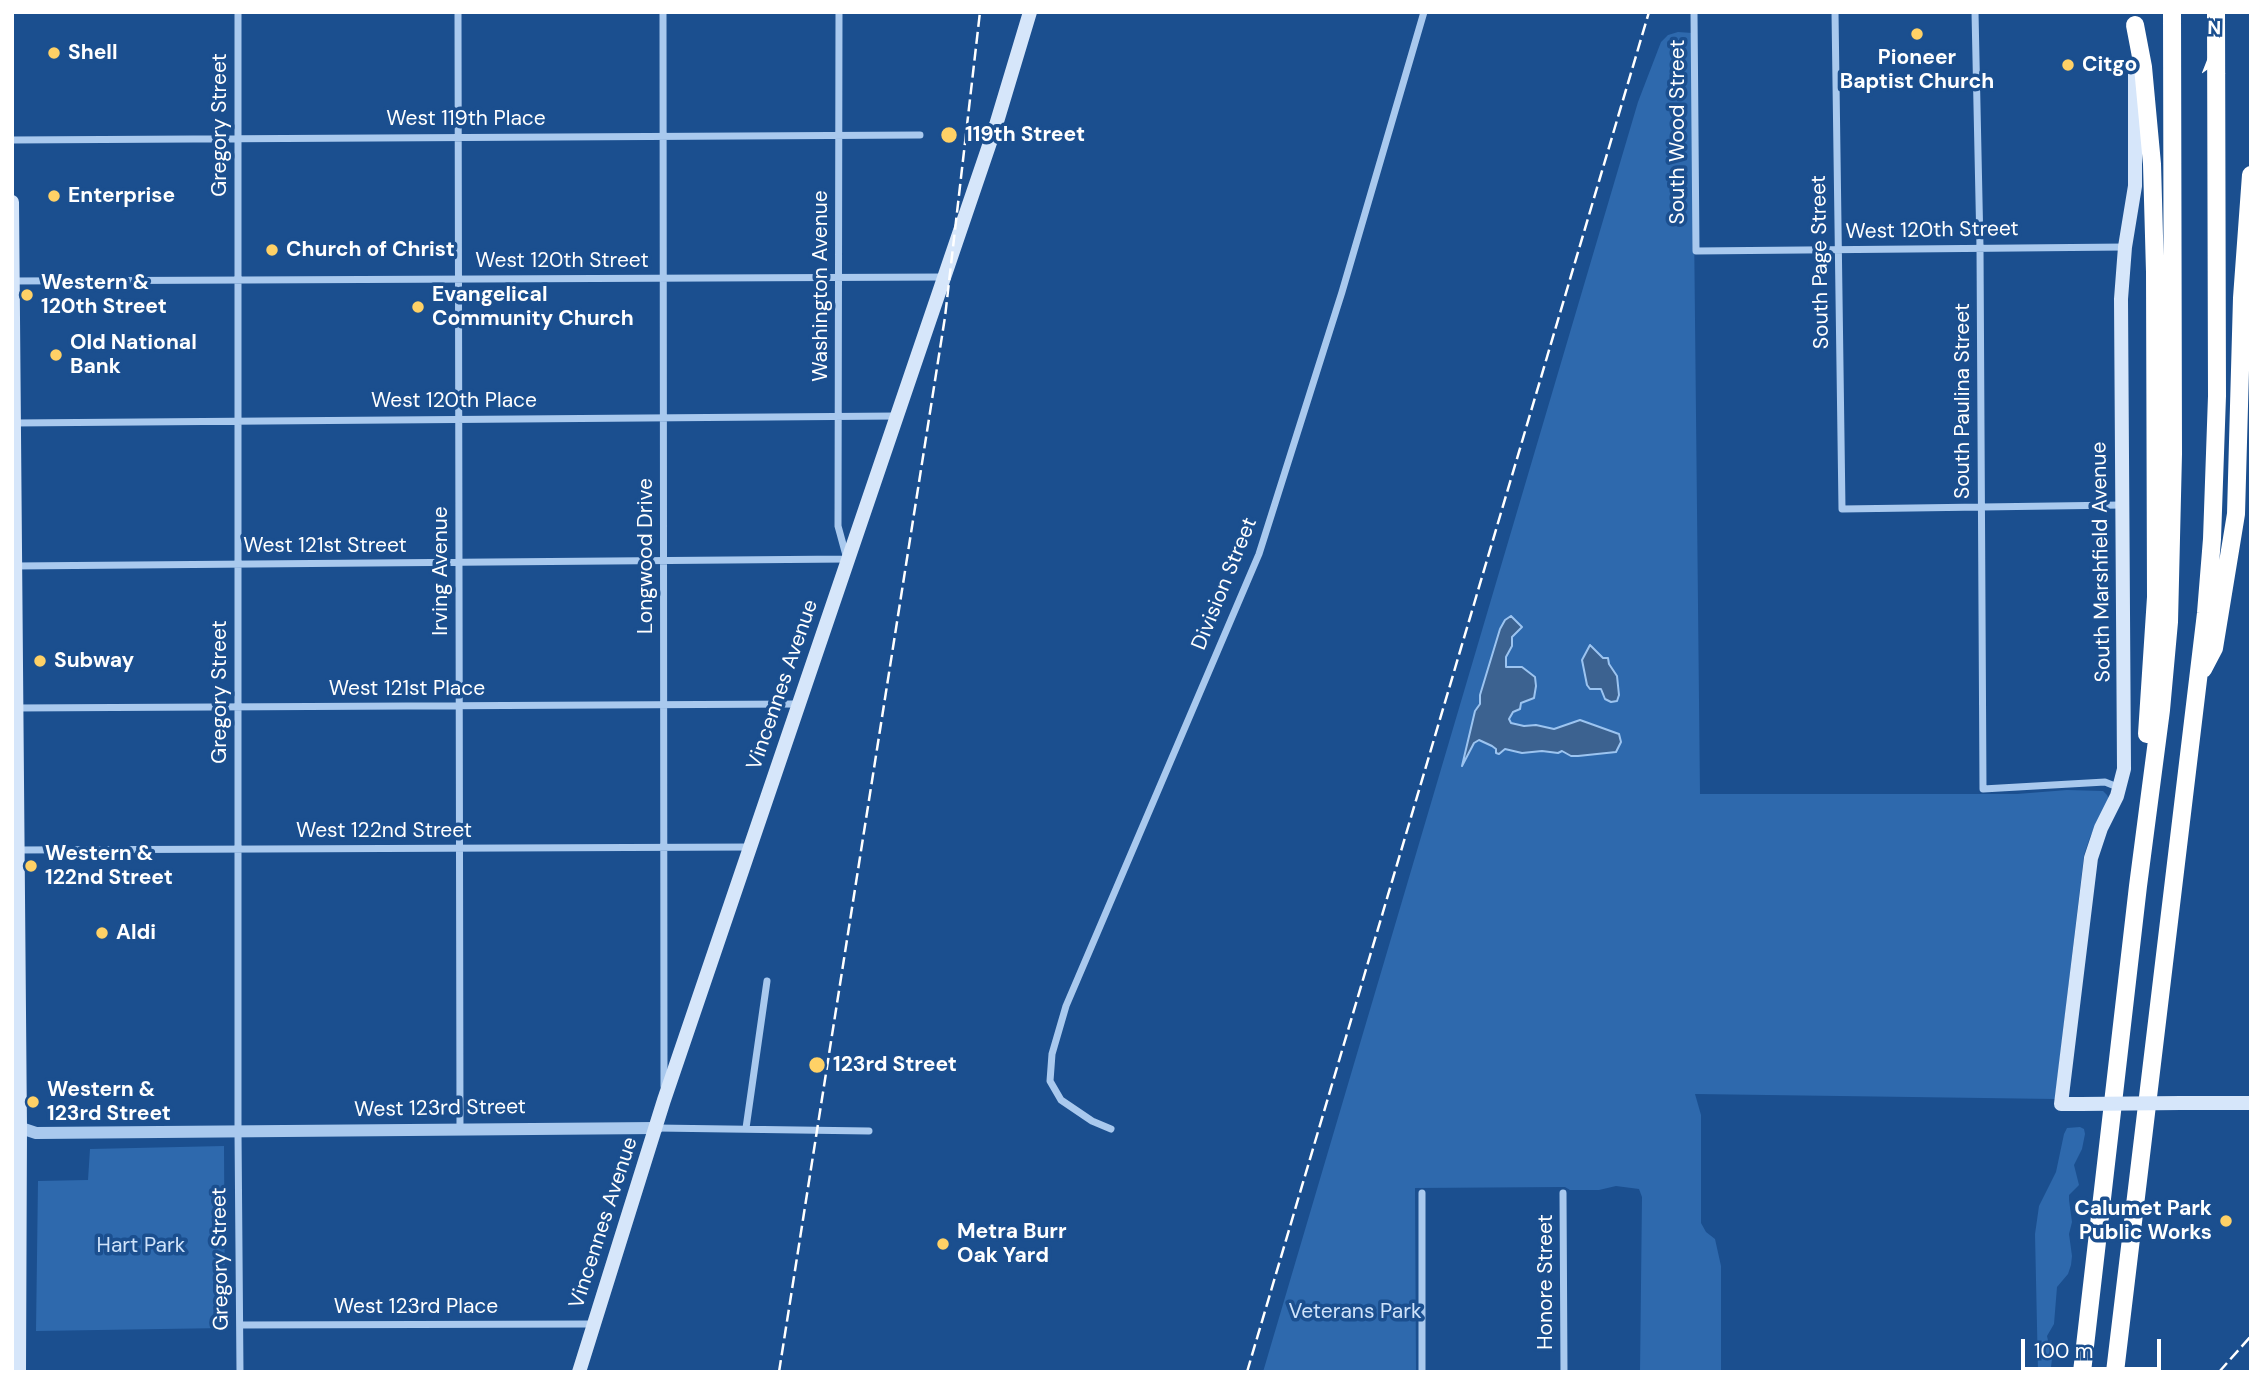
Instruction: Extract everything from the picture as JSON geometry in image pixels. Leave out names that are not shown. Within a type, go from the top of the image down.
[{"type":"highway","points":[[2082,1372],[2161,709],[2171,580],[2174,331],[2172,12]]},
{"type":"highway","points":[[2116,1368],[2207,601],[2215,469],[2216,12]]},
{"type":"highway","points":[[2135,19],[2143,68],[2152,164],[2157,430],[2156,597],[2138,886]]},
{"type":"highway","points":[[2198,678],[2214,648],[2236,514],[2242,298],[2251,175]]},
{"type":"main road","name":"Vincennes Avenue","points":[[579,1372],[664,1100],[996,125],[1030,12]]},
{"type":"main road","name":"South Marshfield Avenue","points":[[2135,19],[2135,186],[2125,247],[2121,299],[2124,769],[2120,788],[2101,828],[2091,858],[2060,1104],[2251,1103]]},
{"type":"main road","points":[[12,202],[15,830],[18,850],[16,1255],[19,1372]]},
{"type":"street","name":"Gregory Street","points":[[237,12],[237,1132],[240,1372]]},
{"type":"street","name":"Irving Avenue","points":[[458,12],[460,1130]]},
{"type":"street","name":"Longwood Drive","points":[[663,12],[664,1100]]},
{"type":"street","name":"Washington Avenue","points":[[839,12],[838,526],[847,559]]},
{"type":"street","name":"Division Street","points":[[1111,1129],[1092,1121],[1061,1100],[1050,1082],[1052,1054],[1066,1006],[1259,554],[1342,292],[1424,12]]},
{"type":"street","name":"South Wood Street","points":[[1694,12],[1696,251]]},
{"type":"street","name":"South Paulina Street","points":[[1975,12],[1980,247],[1983,789],[2105,782],[2120,788]]},
{"type":"street","name":"South Page Street","points":[[1834,13],[1842,509],[1982,508]]},
{"type":"street","name":"West 119th Place","points":[[12,140],[920,135]]},
{"type":"street","name":"West 120th Street","points":[[1696,251],[2125,247]]},
{"type":"street","name":"West 120th Street","points":[[13,281],[944,277]]},
{"type":"street","name":"West 120th Place","points":[[13,422],[896,416]]},
{"type":"street","points":[[1982,508],[2122,505]]},
{"type":"street","name":"West 121st Street","points":[[14,566],[847,559]]},
{"type":"street","name":"West 121st Place","points":[[16,708],[798,704]]},
{"type":"street","name":"West 122nd Street","points":[[18,850],[751,847]]},
{"type":"street","points":[[746,1128],[768,981]]},
{"type":"street","name":"West 123rd Street","points":[[16,1126],[36,1133],[656,1128],[869,1132]]},
{"type":"street","points":[[1422,1193],[1422,1372]]},
{"type":"street","name":"Honore Street","points":[[1563,1193],[1564,1372]]},
{"type":"street","name":"West 123rd Place","points":[[240,1325],[593,1324]]},
{"type":"green space","name":"Veterans Park","points":[[1678,32],[1692,33],[1700,794],[2017,794],[2067,790],[2103,791],[2109,799],[2084,855],[2055,1099],[1695,1094],[1701,1115],[1701,1223],[1706,1232],[1715,1239],[1721,1266],[1721,1372],[1640,1372],[1642,1197],[1639,1189],[1616,1186],[1599,1190],[1570,1190],[1565,1187],[1415,1188],[1416,1372],[1263,1372],[1638,102],[1661,42],[1668,35]]},
{"type":"green space","points":[[2080,1127],[2085,1134],[2082,1149],[2074,1165],[2079,1185],[2069,1195],[2072,1222],[2069,1234],[2071,1265],[2068,1274],[2057,1287],[2054,1324],[2047,1336],[2051,1367],[2049,1372],[2038,1372],[2035,1234],[2039,1206],[2056,1172],[2067,1128]]},
{"type":"green space","name":"Hart Park","points":[[224,1146],[225,1328],[36,1331],[38,1181],[88,1180],[90,1149]]},
{"type":"shaded area","points":[[1511,616],[1522,627],[1512,637],[1506,667],[1522,667],[1535,677],[1536,686],[1534,698],[1521,703],[1520,709],[1513,712],[1509,719],[1511,723],[1554,729],[1580,720],[1619,734],[1621,742],[1616,752],[1571,756],[1562,751],[1522,753],[1505,749],[1499,754],[1492,746],[1479,740],[1474,743],[1462,766],[1475,711],[1480,704],[1480,695],[1500,629]]},
{"type":"shaded area","points":[[1590,645],[1603,658],[1608,658],[1617,676],[1617,701],[1605,699],[1601,689],[1590,689],[1587,685],[1582,660]]},
{"type":"railway","points":[[779,1372],[945,317],[980,12]]},
{"type":"railway","points":[[1247,1372],[1649,12]]},
{"type":"railway","points":[[2219,1372],[2251,1336]]},
{"type":"place","name":"Pioneer Baptist Church","points":[[1917,34]]},
{"type":"place","name":"Shell","points":[[54,53]]},
{"type":"place","name":"Citgo","points":[[2068,65]]},
{"type":"place","name":"119th Street","points":[[949,135]]},
{"type":"place","name":"Enterprise","points":[[54,196]]},
{"type":"place","name":"Church of Christ","points":[[272,250]]},
{"type":"place","name":"Western & 120th Street","points":[[27,295]]},
{"type":"place","name":"Evangelical Community Church","points":[[418,307]]},
{"type":"place","name":"Old National Bank","points":[[56,355]]},
{"type":"place","name":"Subway","points":[[40,661]]},
{"type":"place","name":"Western & 122nd Street","points":[[31,866]]},
{"type":"place","name":"Aldi","points":[[102,933]]},
{"type":"place","name":"123rd Street","points":[[817,1065]]},
{"type":"place","name":"Western & 123rd Street","points":[[33,1102]]},
{"type":"place","name":"Calumet Park Public Works","points":[[2226,1221]]},
{"type":"place","name":"Metra Burr Oak Yard","points":[[943,1244]]}]
